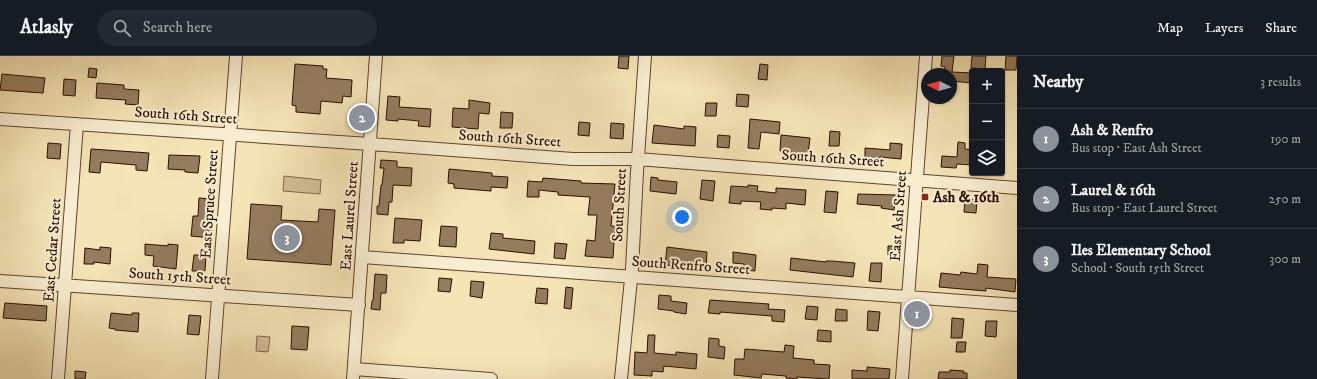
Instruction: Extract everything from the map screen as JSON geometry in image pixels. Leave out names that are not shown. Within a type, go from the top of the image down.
[{"type":"street","name":"East Spruce Street","points":[[212,379],[236,56]]},
{"type":"street","name":"East Laurel Street","points":[[354,374],[376,56]]},
{"type":"street","name":"South Street","points":[[621,379],[631,277],[637,159],[645,56]]},
{"type":"street","name":"East Ash Street","points":[[902,379],[926,56]]},
{"type":"street","name":"South 16th Street","points":[[0,119],[572,159],[637,159],[1017,188]]},
{"type":"street","name":"East Cedar Street","points":[[58,379],[78,124]]},
{"type":"street","name":"South Renfro Street","points":[[362,257],[1017,305]]},
{"type":"street","name":"South 15th Street","points":[[0,281],[359,305]]},
{"type":"street","points":[[354,374],[491,379]]},
{"type":"shaded area","points":[[284,176],[321,180],[320,194],[283,191]]},
{"type":"shaded area","points":[[257,336],[270,337],[268,352],[256,351]]},
{"type":"building","points":[[619,56],[629,56],[628,69],[618,68]]},
{"type":"building","points":[[942,56],[954,56],[952,68],[945,68],[941,66]]},
{"type":"building","points":[[972,56],[986,56],[985,68],[971,68]]},
{"type":"building","points":[[1006,56],[1017,56],[1016,70],[1005,70]]},
{"type":"building","points":[[295,64],[323,66],[323,69],[327,69],[326,78],[352,80],[351,97],[343,96],[342,103],[321,101],[320,114],[296,112],[296,106],[292,105]]},
{"type":"building","points":[[760,64],[768,65],[767,80],[758,79]]},
{"type":"building","points":[[89,68],[97,69],[96,78],[88,77]]},
{"type":"building","points":[[957,72],[969,73],[969,83],[957,82]]},
{"type":"building","points":[[2,74],[45,78],[43,93],[0,90]]},
{"type":"building","points":[[64,79],[76,80],[75,96],[63,95]]},
{"type":"building","points":[[97,83],[124,85],[124,89],[139,90],[138,105],[125,104],[126,100],[96,98]]},
{"type":"building","points":[[737,94],[749,95],[748,107],[736,106]]},
{"type":"building","points":[[388,96],[400,97],[399,107],[431,109],[430,127],[418,126],[419,121],[398,119],[398,121],[386,120]]},
{"type":"building","points":[[469,100],[490,103],[489,114],[479,113],[478,129],[452,127],[453,108],[469,109]]},
{"type":"building","points":[[706,103],[717,103],[716,116],[705,116]]},
{"type":"building","points":[[501,112],[513,113],[512,128],[500,128]]},
{"type":"building","points":[[750,119],[780,122],[779,134],[761,132],[759,149],[748,148]]},
{"type":"building","points":[[579,122],[590,123],[589,136],[578,135]]},
{"type":"building","points":[[611,123],[624,124],[623,139],[610,138]]},
{"type":"building","points":[[654,125],[684,129],[684,126],[696,127],[695,146],[652,143]]},
{"type":"building","points":[[830,131],[840,132],[839,146],[829,146]]},
{"type":"building","points":[[718,135],[730,136],[729,148],[717,147]]},
{"type":"building","points":[[781,135],[810,138],[808,154],[780,151]]},
{"type":"building","points":[[958,142],[965,143],[965,149],[969,150],[969,165],[957,164],[956,168],[941,167],[942,156],[957,157]]},
{"type":"building","points":[[48,143],[61,144],[60,159],[47,158]]},
{"type":"building","points":[[890,143],[902,144],[901,159],[880,157],[880,160],[865,158],[865,148],[890,150]]},
{"type":"building","points":[[91,149],[149,153],[147,171],[136,170],[136,165],[101,162],[100,173],[89,172]]},
{"type":"building","points":[[169,155],[200,156],[198,173],[185,172],[185,170],[168,169]]},
{"type":"building","points":[[381,160],[397,161],[397,167],[412,168],[411,186],[393,185],[392,202],[389,202],[388,215],[377,214],[377,206],[379,206],[384,168],[380,168]]},
{"type":"building","points":[[449,169],[492,173],[492,176],[508,177],[507,188],[491,187],[491,191],[454,188],[454,184],[448,183]]},
{"type":"building","points":[[651,177],[658,178],[658,180],[677,182],[676,194],[650,191]]},
{"type":"building","points":[[543,178],[581,181],[581,183],[615,184],[611,226],[615,226],[613,258],[585,256],[587,240],[595,241],[597,215],[588,215],[590,197],[558,195],[558,192],[539,190],[539,197],[527,197],[528,181],[542,182]]},
{"type":"building","points":[[702,180],[715,181],[713,201],[700,199]]},
{"type":"building","points":[[748,185],[758,186],[757,191],[776,193],[776,188],[806,190],[805,205],[786,203],[786,209],[772,208],[772,210],[760,209],[761,202],[741,201],[741,204],[729,203],[731,186],[748,187]]},
{"type":"building","points":[[826,191],[838,192],[836,213],[824,212]]},
{"type":"building","points":[[858,194],[896,195],[894,210],[881,208],[882,206],[857,204]]},
{"type":"building","points":[[199,198],[212,199],[211,217],[213,217],[211,238],[191,236],[193,216],[198,216]]},
{"type":"building","points":[[965,199],[977,200],[976,213],[964,212]]},
{"type":"building","points":[[251,204],[282,206],[281,220],[318,222],[319,209],[335,210],[331,265],[247,259]]},
{"type":"building","points":[[395,218],[422,220],[420,241],[404,240],[404,243],[393,243]]},
{"type":"building","points":[[441,226],[457,227],[456,247],[439,246]]},
{"type":"building","points":[[491,233],[503,234],[503,238],[535,241],[534,254],[489,249]]},
{"type":"building","points":[[555,243],[567,244],[565,259],[554,258]]},
{"type":"building","points":[[145,244],[168,246],[168,244],[178,245],[176,269],[153,266],[154,256],[145,255]]},
{"type":"building","points":[[888,246],[897,246],[897,256],[888,255]]},
{"type":"building","points":[[100,247],[111,248],[110,264],[94,262],[94,264],[84,264],[85,248],[100,250]]},
{"type":"building","points":[[667,247],[707,252],[706,269],[665,265]]},
{"type":"building","points":[[733,252],[756,255],[755,271],[743,270],[744,264],[733,263]]},
{"type":"building","points":[[194,255],[206,255],[205,271],[192,271]]},
{"type":"building","points":[[791,258],[826,262],[832,261],[855,263],[853,277],[790,270]]},
{"type":"building","points":[[871,263],[882,263],[881,282],[869,281]]},
{"type":"building","points":[[978,264],[988,265],[987,277],[1016,279],[1015,292],[986,288],[986,291],[939,287],[941,273],[960,275],[961,272],[977,274]]},
{"type":"building","points":[[375,274],[387,275],[386,293],[381,293],[380,310],[371,309]]},
{"type":"building","points":[[439,278],[452,279],[450,292],[438,291]]},
{"type":"building","points":[[471,281],[484,282],[482,298],[470,296]]},
{"type":"building","points":[[566,287],[573,288],[571,309],[564,308]]},
{"type":"building","points":[[537,288],[548,289],[547,304],[535,303]]},
{"type":"building","points":[[659,295],[671,296],[671,301],[687,303],[686,314],[658,309]]},
{"type":"building","points":[[710,300],[769,304],[768,309],[785,310],[784,322],[772,321],[772,316],[720,312],[720,314],[708,313]]},
{"type":"building","points":[[5,303],[47,306],[46,321],[3,318]]},
{"type":"building","points":[[807,306],[818,307],[817,320],[805,319]]},
{"type":"building","points":[[836,309],[847,310],[847,321],[835,321]]},
{"type":"building","points":[[868,311],[880,312],[878,331],[867,330]]},
{"type":"building","points":[[111,313],[132,315],[132,313],[139,313],[138,332],[109,328]]},
{"type":"building","points":[[189,315],[201,316],[199,335],[187,334]]},
{"type":"building","points":[[952,318],[964,319],[962,338],[951,338]]},
{"type":"building","points":[[986,321],[997,321],[996,337],[985,336]]},
{"type":"building","points":[[292,326],[309,327],[307,350],[291,349]]},
{"type":"building","points":[[818,330],[831,331],[831,342],[817,341]]},
{"type":"building","points":[[648,335],[655,335],[654,353],[676,355],[676,352],[697,354],[696,369],[664,366],[663,372],[652,371],[652,376],[634,375],[635,352],[647,353]]},
{"type":"building","points":[[709,338],[719,339],[719,346],[725,347],[724,359],[708,357]]},
{"type":"building","points":[[957,342],[966,342],[965,352],[956,352]]},
{"type":"building","points":[[785,345],[794,346],[793,358],[814,360],[814,364],[830,365],[829,379],[797,377],[797,379],[786,378],[786,376],[762,374],[761,378],[734,375],[735,359],[744,359],[745,349],[784,352]]},
{"type":"building","points":[[867,367],[890,369],[889,379],[852,379],[852,370],[867,371]]},
{"type":"building","points":[[950,370],[964,371],[963,373],[967,373],[967,379],[938,379],[939,372],[950,372]]},
{"type":"building","points":[[75,371],[86,372],[85,379],[75,379]]},
{"type":"place","name":"Laurel & 16th","points":[[362,118]]},
{"type":"place","name":"Ash & 16th","points":[[925,197]]},
{"type":"place","name":"Iles Elementary School","points":[[287,238]]},
{"type":"place","name":"Ash & Renfro","points":[[917,314]]}]
